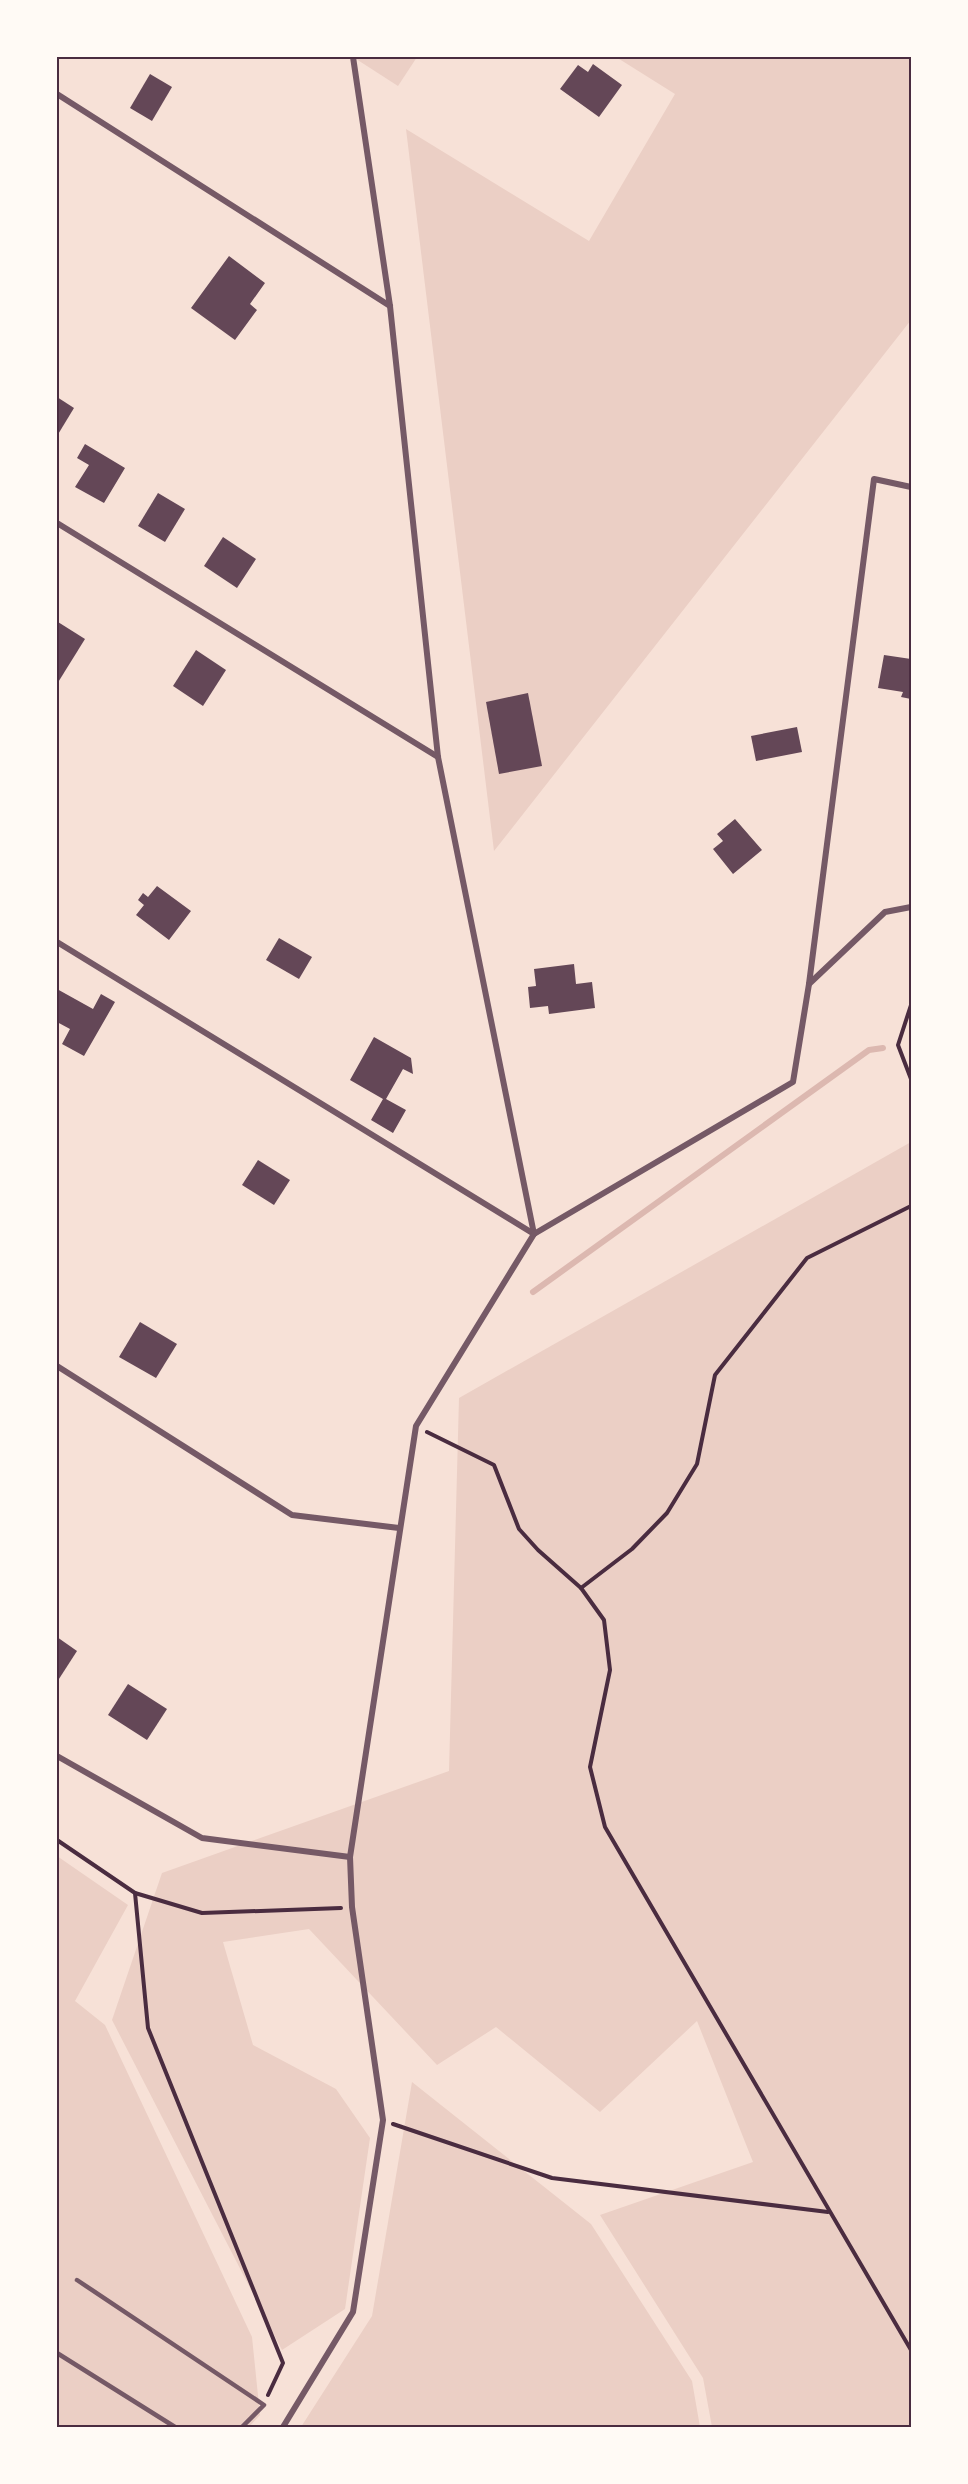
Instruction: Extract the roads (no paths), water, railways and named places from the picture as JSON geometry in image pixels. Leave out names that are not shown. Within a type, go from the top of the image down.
[{"type":"street","points":[[353,57],[390,306],[438,757],[534,1234]]},
{"type":"street","points":[[57,94],[390,306]]},
{"type":"street","points":[[283,2427],[353,2312],[383,2121],[352,1907],[350,1857],[416,1426],[534,1234],[793,1082],[809,984],[874,479],[911,487]]},
{"type":"street","points":[[57,523],[438,757]]},
{"type":"street","points":[[809,984],[885,912],[911,907]]},
{"type":"street","points":[[57,942],[534,1234]]},
{"type":"street","points":[[57,1366],[291,1515],[399,1528]]},
{"type":"street","points":[[57,1756],[202,1838],[350,1857]]},
{"type":"lane","points":[[77,2280],[264,2405],[242,2427]]},
{"type":"lane","points":[[57,2353],[175,2427]]},
{"type":"waterway","points":[[533,1292],[869,1050],[883,1048]]}]
